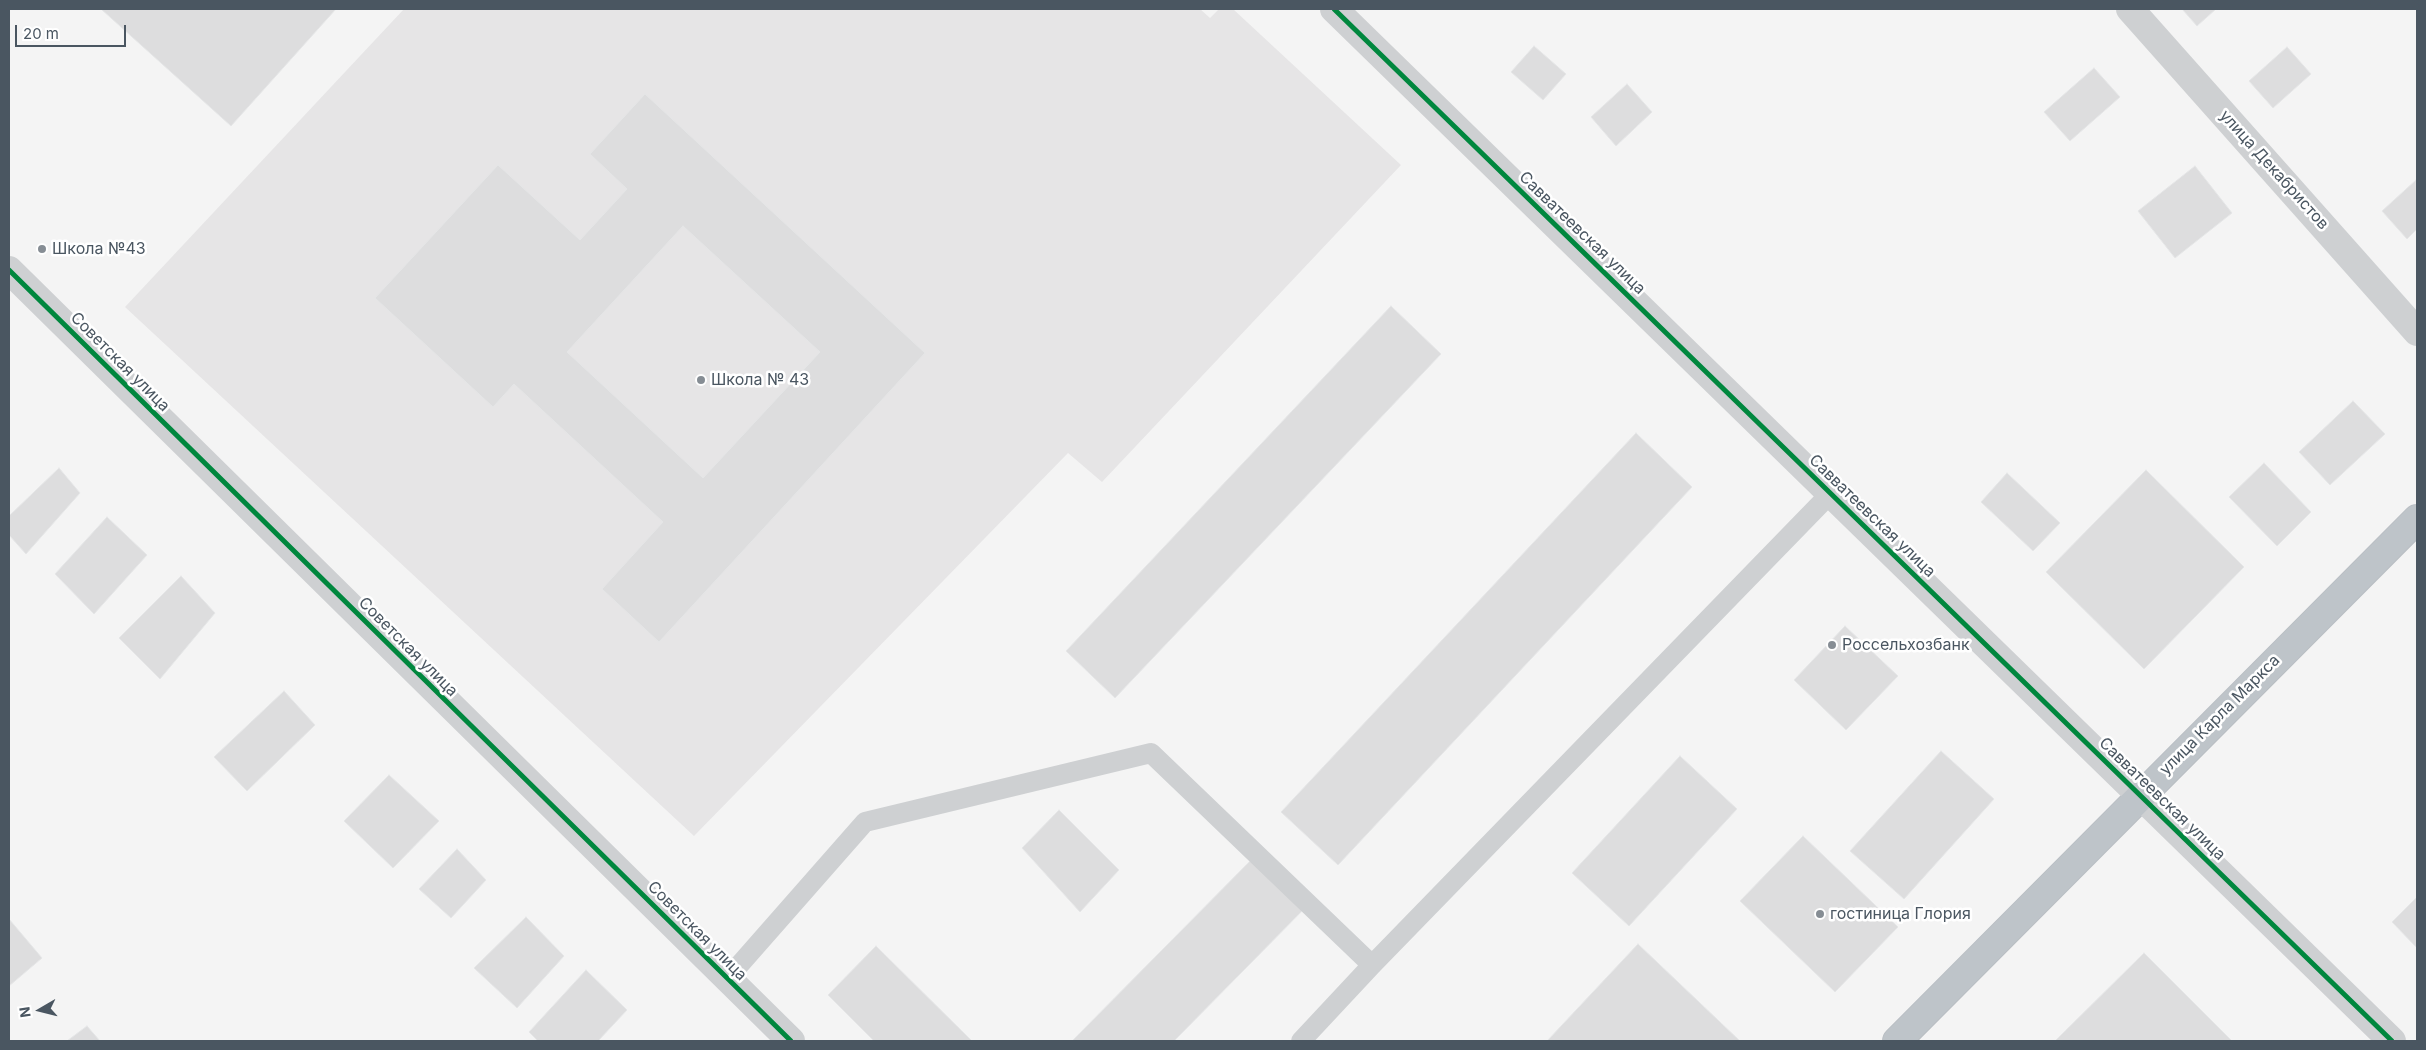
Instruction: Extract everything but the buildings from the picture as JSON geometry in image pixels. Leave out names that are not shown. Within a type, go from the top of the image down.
[{"type":"highway","name":"улица Карла Маркса","points":[[1897,1041],[2417,519]]},
{"type":"street","name":"Савватеевская улица","points":[[1334,9],[2392,1041]]},
{"type":"street","name":"улица Декабристов","points":[[2130,9],[2417,332]]},
{"type":"street","name":"Советская улица","points":[[9,270],[791,1041]]},
{"type":"lane","points":[[1301,1041],[1372,965],[1830,494]]},
{"type":"lane","points":[[727,979],[866,822],[1152,753],[1372,965]]},
{"type":"shaded area","name":"Школа № 43","points":[[404,9],[1200,9],[1210,18],[1219,9],[1233,9],[1401,165],[1102,482],[1068,453],[694,836],[125,307]]},
{"type":"cycle path","points":[[1334,9],[2392,1041]]},
{"type":"cycle path","points":[[9,270],[791,1041]]},
{"type":"place","name":"Школа №43","points":[[42,249]]},
{"type":"place","name":"Школа № 43","points":[[701,380]]},
{"type":"place","name":"Россельхозбанк","points":[[1832,645]]},
{"type":"place","name":"гостиница Глория","points":[[1820,914]]}]
